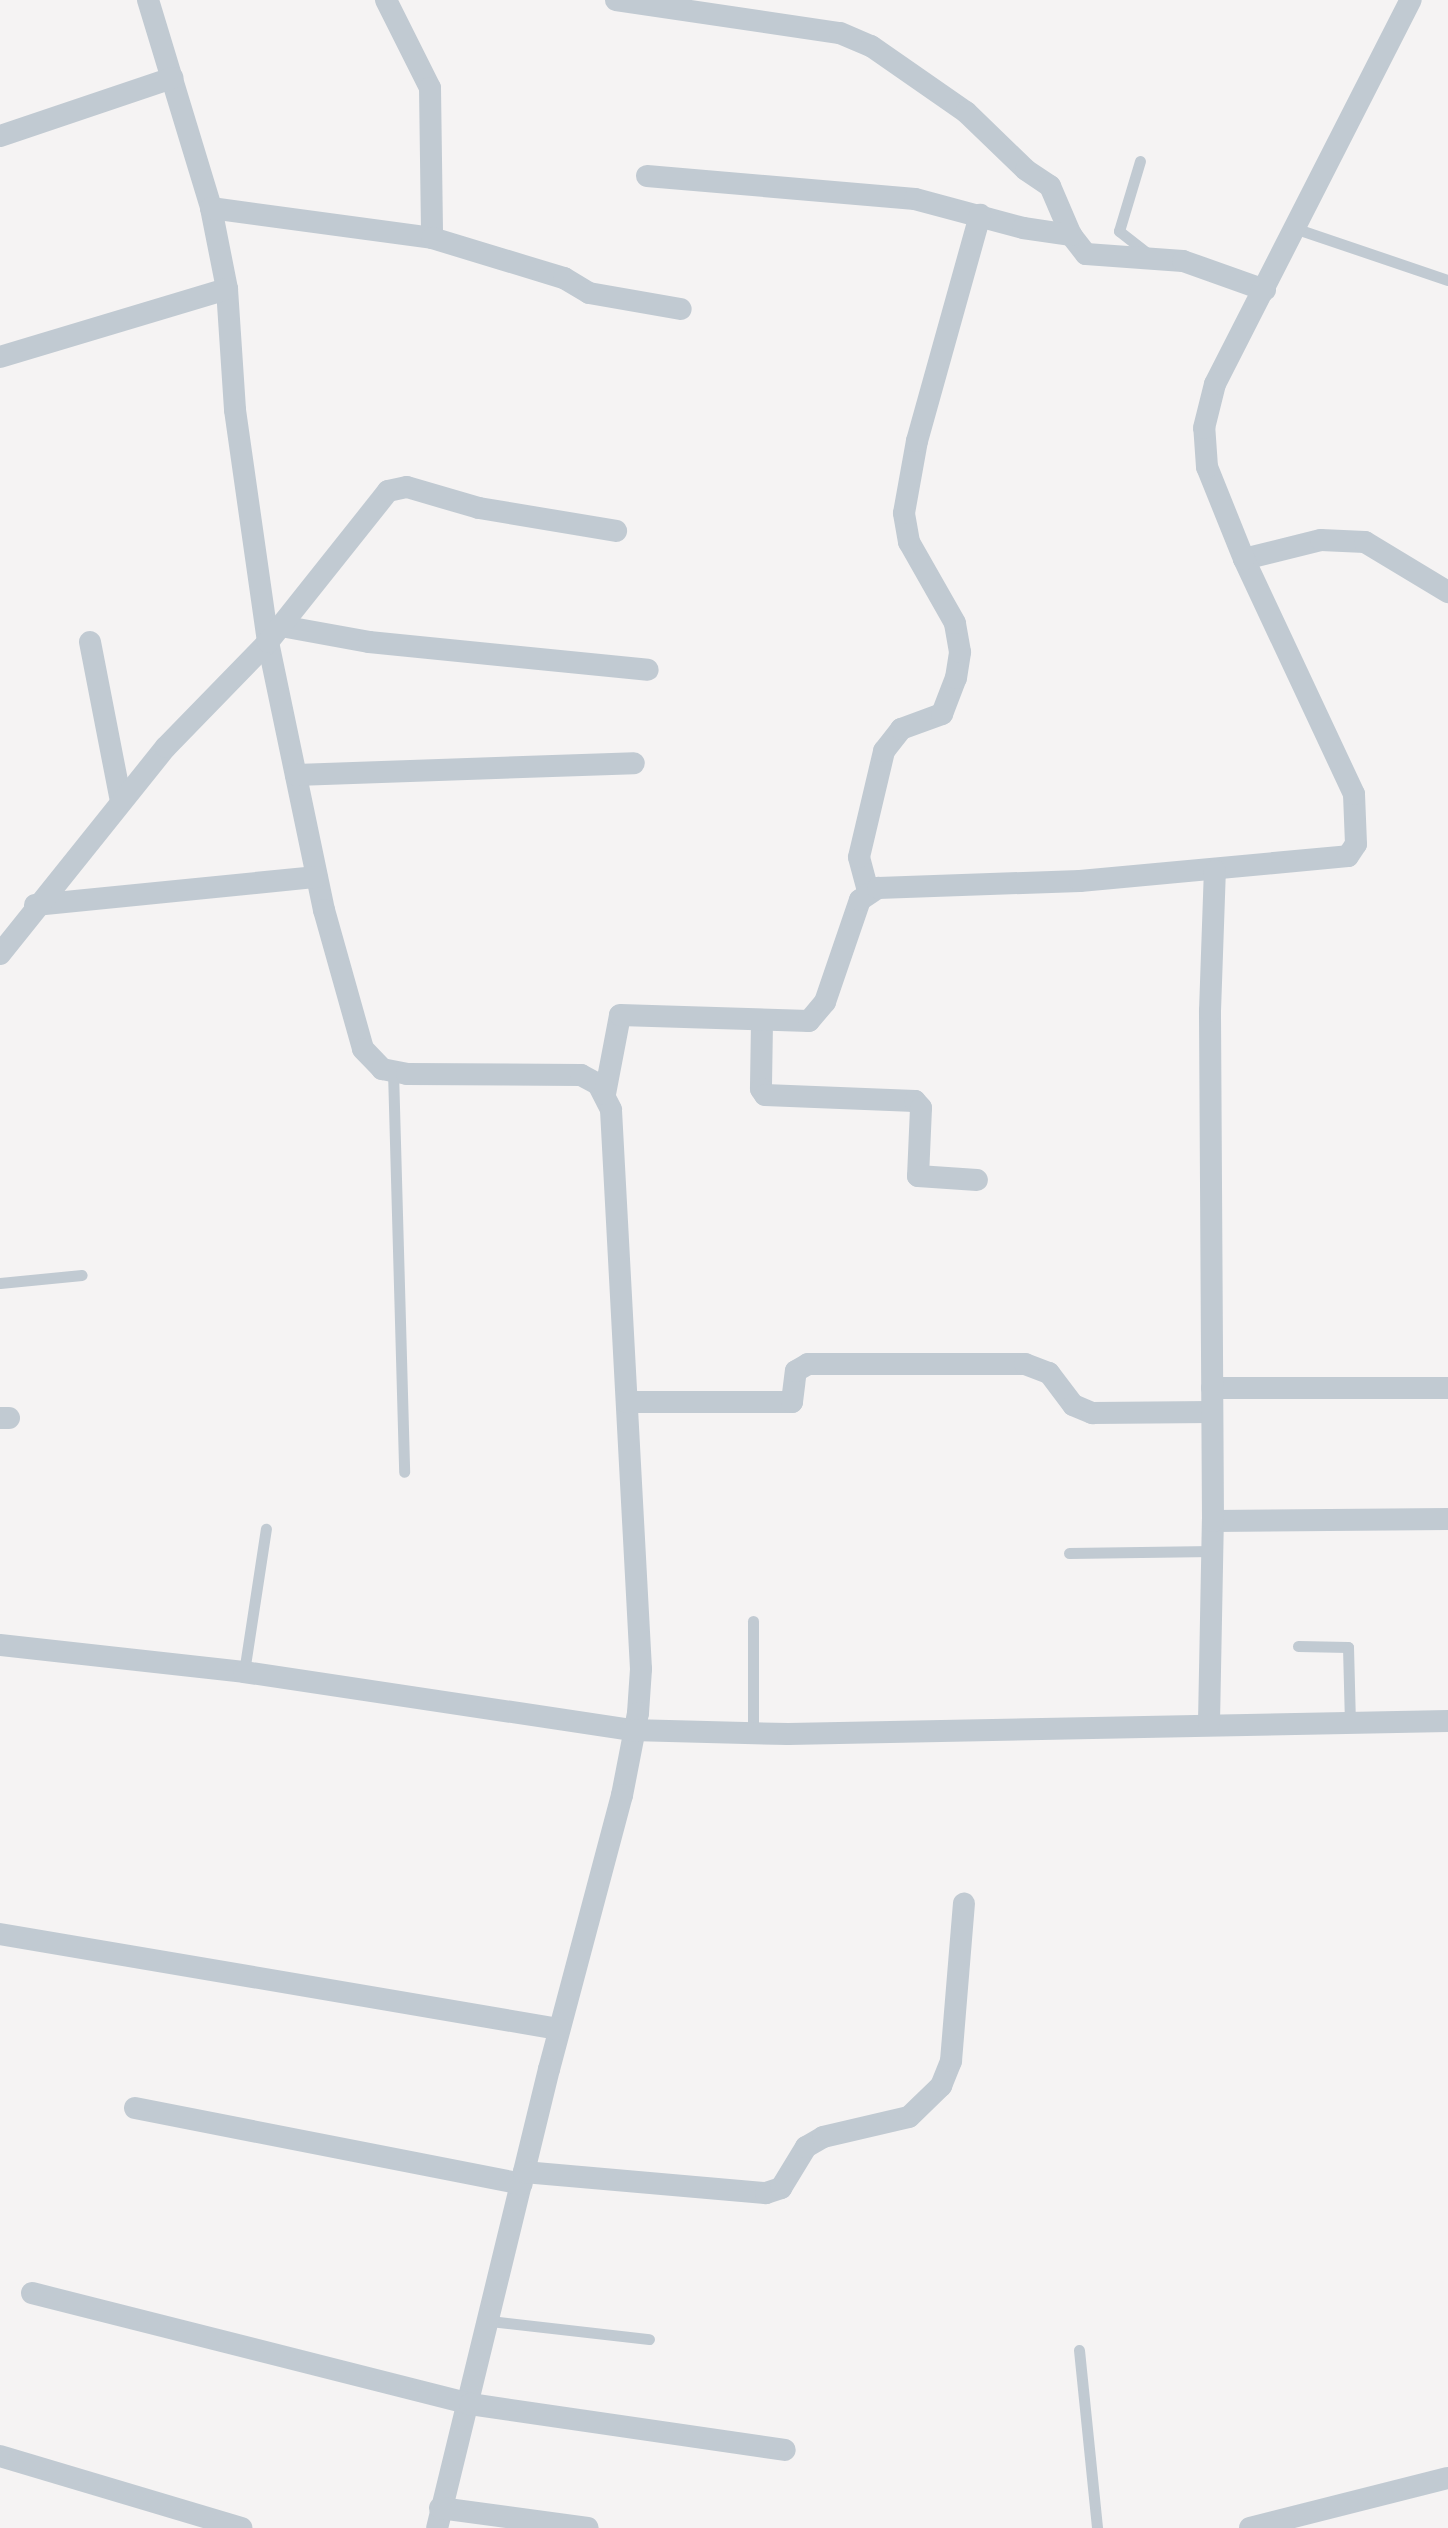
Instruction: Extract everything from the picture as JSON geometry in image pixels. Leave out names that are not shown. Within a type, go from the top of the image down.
[{"type":"street","points":[[148,0],[211,208],[227,288],[235,410],[296,775],[317,877],[363,1050],[382,1069],[393,1071],[581,1075],[598,1084],[610,1110],[641,1670],[638,1713],[631,1730],[622,1795],[559,2029],[439,2518],[588,2528]]},
{"type":"street","points":[[386,0],[430,88],[432,238]]},
{"type":"street","points":[[616,0],[840,33],[871,46],[966,112],[1026,170],[1050,186],[1071,235],[1086,254],[1182,261],[1265,290]]},
{"type":"street","points":[[605,1094],[620,1015],[809,1021],[825,1002],[860,900],[868,892],[1215,871],[1348,856],[1356,844],[1354,794],[1244,560],[1207,467],[1204,428],[1216,384],[1411,0]]},
{"type":"street","points":[[0,136],[172,78]]},
{"type":"street","points":[[647,176],[877,195],[1071,235]]},
{"type":"street","points":[[211,208],[432,238],[564,278],[588,292],[682,309]]},
{"type":"street","points":[[868,892],[859,858],[884,751],[901,729],[942,714],[956,678],[960,652],[955,624],[909,542],[904,513],[917,442],[980,216]]},
{"type":"street","points":[[0,357],[227,288]]},
{"type":"street","points":[[2,948],[121,801],[274,634],[381,498],[397,486],[479,508],[616,531]]},
{"type":"street","points":[[1244,560],[1321,540],[1365,542],[1448,592]]},
{"type":"street","points":[[274,634],[648,670]]},
{"type":"street","points":[[90,642],[121,801]]},
{"type":"street","points":[[296,775],[634,763]]},
{"type":"street","points":[[1209,1723],[1213,1551],[1210,1011],[1215,871]]},
{"type":"street","points":[[35,905],[317,877]]},
{"type":"street","points":[[762,1022],[761,1089],[765,1095],[915,1101],[921,1108],[918,1176],[977,1180]]},
{"type":"street","points":[[627,1402],[786,1403],[796,1396],[796,1371],[808,1364],[1025,1364],[1049,1373],[1073,1405],[1092,1413],[1212,1412]]},
{"type":"street","points":[[1212,1388],[1448,1388]]},
{"type":"street","points":[[1213,1521],[1448,1519]]},
{"type":"street","points":[[0,1645],[244,1672],[631,1730],[754,1734],[1448,1721]]},
{"type":"street","points":[[135,2108],[523,2178],[766,2193],[781,2188],[806,2147],[823,2137],[910,2117],[941,2086],[951,2061],[964,1904]]},
{"type":"street","points":[[0,1934],[559,2029]]},
{"type":"street","points":[[32,2293],[470,2404],[786,2450]]},
{"type":"street","points":[[0,2456],[242,2528]]},
{"type":"street","points":[[1250,2528],[1313,2520],[1448,2478]]},
{"type":"lane","points":[[1140,161],[1119,231],[1152,258]]},
{"type":"lane","points":[[1297,229],[1448,280]]},
{"type":"lane","points":[[393,1071],[404,1472]]},
{"type":"lane","points":[[0,1283],[82,1274]]},
{"type":"lane","points":[[244,1672],[266,1529]]},
{"type":"lane","points":[[1069,1552],[1213,1551]]},
{"type":"lane","points":[[753,1620],[754,1734]]},
{"type":"lane","points":[[1298,1646],[1348,1648],[1350,1722]]},
{"type":"lane","points":[[490,2321],[649,2339]]},
{"type":"lane","points":[[1080,2350],[1096,2528]]}]
